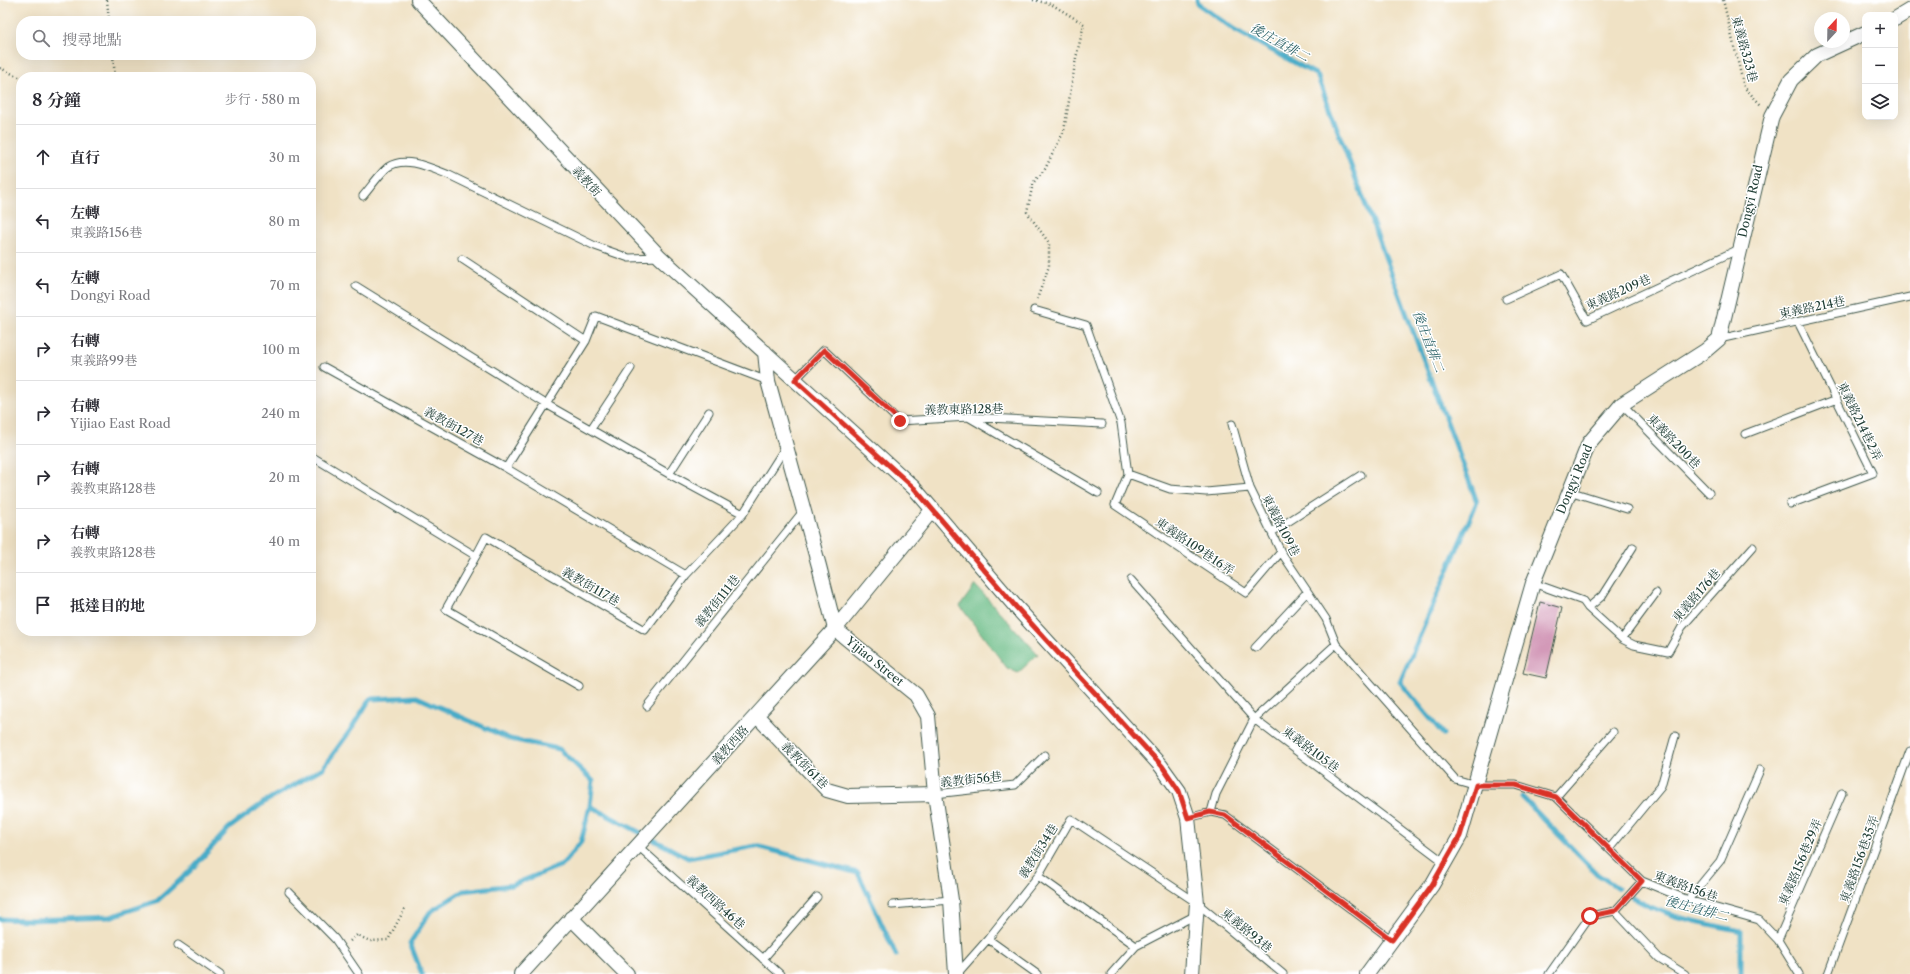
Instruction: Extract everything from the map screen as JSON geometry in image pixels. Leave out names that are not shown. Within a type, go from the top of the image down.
[{"type":"street","name":"義教街","points":[[418,0],[660,257],[914,488],[1016,607],[1162,766],[1179,791],[1188,818],[1197,909],[1192,974]]},
{"type":"street","points":[[1898,17],[1910,10]]},
{"type":"street","name":"Dongyi Road","points":[[1367,974],[1432,885],[1460,836],[1476,785],[1533,583],[1589,443],[1622,404],[1705,351],[1719,339],[1739,249],[1772,116],[1791,80],[1817,55],[1862,34]]},
{"type":"street","name":"Yijiao Street","points":[[765,352],[768,381],[835,629],[916,696],[928,716],[934,794],[951,900],[956,974]]},
{"type":"street","name":"義教西路","points":[[521,974],[835,629],[933,509]]},
{"type":"street","name":"義教街61巷","points":[[757,716],[827,790],[848,796],[934,794]]},
{"type":"street","points":[[571,918],[627,974]]},
{"type":"lane","points":[[363,196],[387,167],[399,161],[426,165],[595,246],[629,258],[660,257]]},
{"type":"lane","name":"東義路209巷","points":[[1506,299],[1561,274],[1587,320],[1739,249]]},
{"type":"lane","points":[[462,259],[586,341]]},
{"type":"lane","points":[[356,286],[546,404],[591,428],[669,474],[744,514]]},
{"type":"lane","name":"東義路214巷","points":[[1719,339],[1910,297]]},
{"type":"lane","points":[[1034,310],[1086,325],[1121,423],[1128,474]]},
{"type":"lane","points":[[686,576],[506,468],[586,341],[596,316],[768,381]]},
{"type":"lane","name":"東義路214巷2弄","points":[[1790,504],[1873,473],[1798,322]]},
{"type":"lane","name":"義教東路128巷","points":[[795,380],[824,350],[900,421],[968,417],[1102,424]]},
{"type":"lane","name":"義教街127巷","points":[[324,367],[506,468]]},
{"type":"lane","points":[[591,428],[632,368]]},
{"type":"lane","points":[[1745,434],[1837,399]]},
{"type":"lane","name":"東義路200巷","points":[[1622,404],[1709,493]]},
{"type":"lane","points":[[669,474],[709,412]]},
{"type":"lane","points":[[968,417],[1098,492]]},
{"type":"lane","points":[[1232,424],[1250,488]]},
{"type":"lane","name":"義教街117巷","points":[[579,686],[446,609],[486,537],[645,630],[686,576],[744,514],[786,448]]},
{"type":"lane","points":[[316,459],[476,556]]},
{"type":"lane","name":"東義路109巷","points":[[1128,474],[1170,489],[1206,492],[1250,488],[1281,552],[1326,620],[1336,644],[1455,779],[1476,785]]},
{"type":"lane","name":"東義路109巷16弄","points":[[1128,474],[1115,506],[1246,593],[1281,552]]},
{"type":"lane","points":[[1272,532],[1361,475]]},
{"type":"lane","points":[[1569,491],[1627,509]]},
{"type":"lane","name":"義教街111巷","points":[[647,706],[804,510]]},
{"type":"lane","points":[[1588,608],[1602,596],[1633,547]]},
{"type":"lane","name":"東義路176巷","points":[[1533,583],[1583,601],[1588,608],[1622,639],[1634,645],[1668,652],[1682,627],[1753,547]]},
{"type":"lane","name":"東義路105巷","points":[[1131,580],[1254,720],[1444,862]]},
{"type":"lane","points":[[1255,648],[1307,592]]},
{"type":"lane","points":[[1622,639],[1656,593]]},
{"type":"lane","points":[[1210,812],[1216,794],[1237,756],[1254,720],[1336,644]]},
{"type":"lane","points":[[1556,797],[1613,732]]},
{"type":"lane","points":[[1609,849],[1661,786],[1675,736]]},
{"type":"lane","name":"東義路156巷35弄","points":[[1828,974],[1910,751]]},
{"type":"lane","name":"義教街56巷","points":[[934,794],[1015,785],[1045,755]]},
{"type":"lane","points":[[1688,900],[1720,861],[1760,770]]},
{"type":"lane","name":"東義路156巷","points":[[1476,785],[1516,785],[1556,797],[1642,881],[1688,900],[1759,920],[1778,940],[1798,974]]},
{"type":"lane","name":"東義路156巷29弄","points":[[1778,940],[1842,793]]},
{"type":"lane","points":[[1188,818],[1210,812],[1225,815],[1392,940]]},
{"type":"lane","name":"義教街34巷","points":[[956,974],[988,939],[1038,876],[1071,819],[1197,909]]},
{"type":"lane","name":"義教西路46巷","points":[[638,846],[780,974]]},
{"type":"lane","points":[[1038,876],[1136,946]]},
{"type":"lane","points":[[1549,974],[1590,916],[1615,911],[1642,881]]},
{"type":"lane","points":[[289,892],[335,939],[359,974]]},
{"type":"lane","points":[[763,959],[817,897]]},
{"type":"lane","points":[[892,905],[951,900]]},
{"type":"lane","points":[[1111,974],[1136,946],[1197,909]]},
{"type":"lane","name":"東義路93巷","points":[[1197,909],[1282,974]]},
{"type":"lane","points":[[1615,911],[1659,958],[1685,974]]},
{"type":"lane","points":[[988,939],[1037,974]]},
{"type":"lane","points":[[178,945],[220,974]]},
{"type":"path","points":[[107,0],[109,16]]},
{"type":"path","points":[[1033,0],[1051,4],[1084,24],[1076,58],[1064,131],[1045,169],[1033,183],[1027,212],[1048,243],[1049,266],[1034,310]]},
{"type":"path","name":"東義路323巷","points":[[1723,0],[1744,87],[1772,116]]},
{"type":"path","points":[[114,60],[115,72]]},
{"type":"path","points":[[0,68],[16,76]]},
{"type":"path","points":[[341,948],[357,935],[370,941],[388,940],[405,908]]},
{"type":"green space","points":[[975,585],[1038,654],[1018,673],[1007,668],[960,606]]},
{"type":"building","points":[[1540,602],[1562,608],[1546,678],[1523,673]]},
{"type":"waterway","name":"後庄直排二","points":[[1197,0],[1198,4],[1235,30],[1317,75],[1477,502],[1400,682],[1443,734]]},
{"type":"waterway","points":[[0,919],[30,920],[110,917],[157,901],[189,872],[229,828],[266,801],[323,768],[352,728],[370,699],[417,697],[510,739],[559,749],[593,781],[590,806],[581,842],[562,865],[512,885],[463,891],[430,912],[410,943],[422,974]]},
{"type":"waterway","name":"後庄直排二","points":[[1522,797],[1597,874],[1618,888]]},
{"type":"waterway","points":[[590,806],[688,858],[756,846],[858,873],[896,955]]},
{"type":"waterway","name":"後庄直排二","points":[[1632,897],[1657,910],[1699,922],[1741,931],[1741,974]]},
{"type":"route","points":[[900,421],[824,350],[795,380],[914,488],[933,509],[1016,607],[1162,766],[1179,791],[1188,818],[1210,812],[1225,815],[1392,940],[1432,885],[1460,836],[1476,785],[1516,785],[1556,797],[1642,881],[1615,911],[1590,916]]}]
